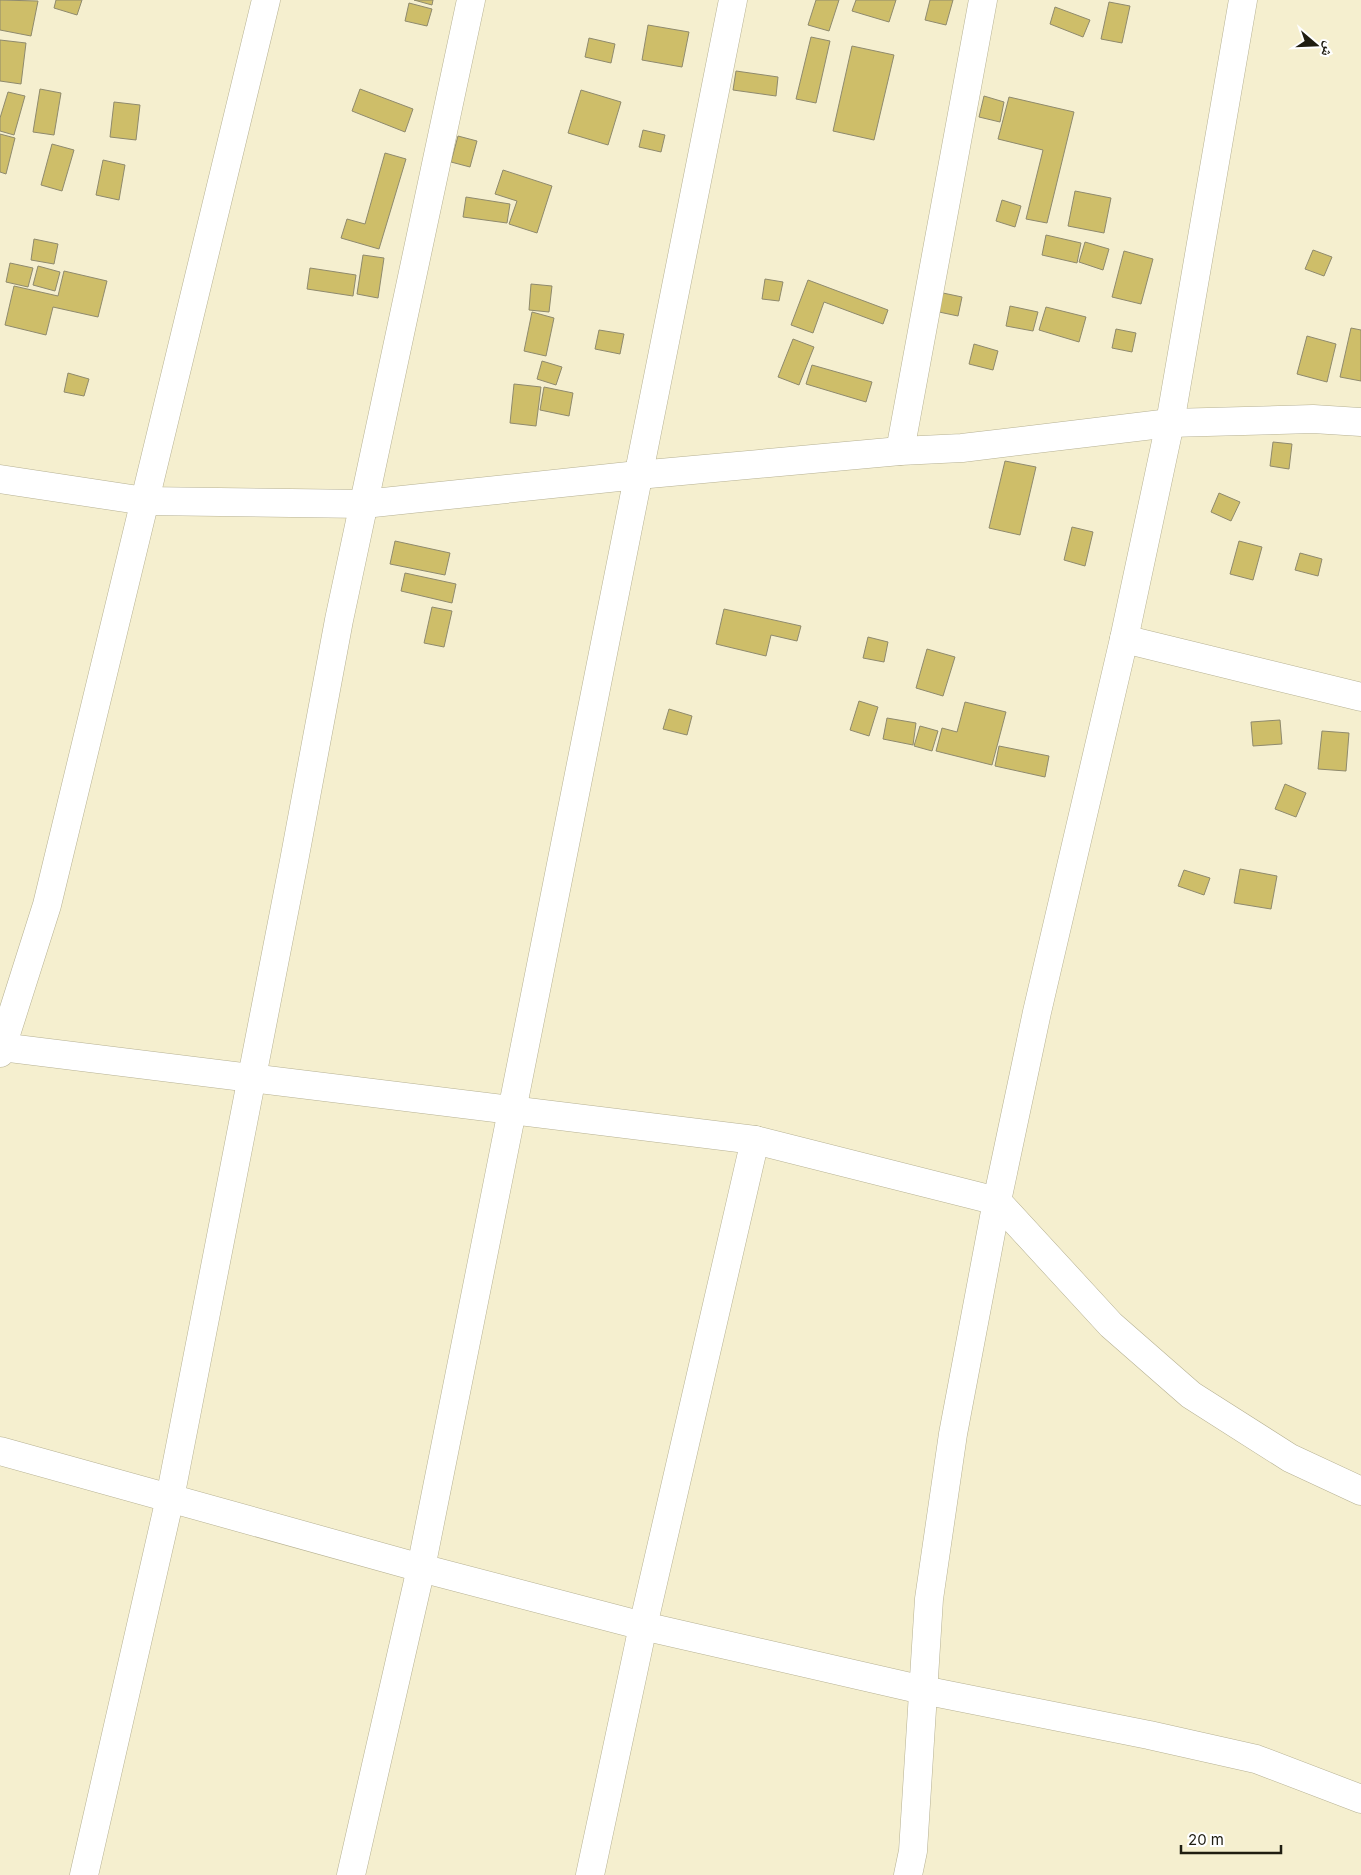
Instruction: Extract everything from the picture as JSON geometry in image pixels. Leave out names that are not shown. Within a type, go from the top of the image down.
[{"type":"street","points":[[266,0],[47,905],[1,1049],[755,1140],[997,1201],[1111,1325],[1191,1395],[1290,1458],[1361,1491]]},
{"type":"street","points":[[84,1875],[170,1498],[337,630],[471,0]]},
{"type":"street","points":[[351,1875],[421,1568],[733,0]]},
{"type":"street","points":[[900,451],[983,0]]},
{"type":"street","points":[[908,1875],[912,1852],[929,1599],[950,1453],[997,1201],[1037,1012],[1124,639],[1170,423],[1243,0]]},
{"type":"street","points":[[0,480],[145,502],[364,504],[638,475],[900,451],[962,448],[1170,423],[1313,418],[1361,422]]},
{"type":"street","points":[[1124,639],[1361,697]]},
{"type":"street","points":[[590,1875],[643,1626],[755,1140]]},
{"type":"street","points":[[0,1451],[421,1568],[643,1626],[922,1690],[1149,1735],[1256,1759],[1361,1799]]},
{"type":"building","points":[[0,0],[38,1],[31,36],[0,30]]},
{"type":"building","points":[[56,0],[82,0],[77,15],[54,8]]},
{"type":"building","points":[[414,0],[433,0],[432,5]]},
{"type":"building","points":[[816,0],[839,0],[829,31],[808,25]]},
{"type":"building","points":[[856,0],[896,0],[889,22],[852,11]]},
{"type":"building","points":[[930,0],[953,0],[946,25],[925,20]]},
{"type":"building","points":[[1109,2],[1130,6],[1122,43],[1101,39]]},
{"type":"building","points":[[409,3],[432,9],[427,26],[405,21]]},
{"type":"building","points":[[1055,7],[1090,20],[1083,37],[1050,24]]},
{"type":"building","points":[[648,25],[689,32],[682,67],[642,60]]},
{"type":"building","points":[[811,37],[830,41],[816,103],[796,99]]},
{"type":"building","points":[[589,38],[615,44],[611,63],[585,57]]},
{"type":"building","points":[[0,40],[26,43],[21,84],[0,81]]},
{"type":"building","points":[[852,46],[894,55],[874,140],[833,131]]},
{"type":"building","points":[[736,71],[778,77],[776,96],[733,90]]},
{"type":"building","points":[[40,89],[61,93],[54,135],[33,132]]},
{"type":"building","points":[[360,89],[413,109],[405,132],[352,111]]},
{"type":"building","points":[[581,90],[621,102],[608,145],[568,133]]},
{"type":"building","points":[[8,92],[25,96],[14,135],[0,131],[0,118]]},
{"type":"building","points":[[984,96],[1004,102],[1000,122],[979,117]]},
{"type":"building","points":[[1009,97],[1074,112],[1047,223],[1026,219],[1043,150],[998,139]]},
{"type":"building","points":[[114,102],[140,105],[136,140],[110,137]]},
{"type":"building","points":[[643,130],[665,135],[661,152],[639,147]]},
{"type":"building","points":[[0,134],[15,138],[6,174],[0,172]]},
{"type":"building","points":[[458,136],[477,141],[470,167],[451,162]]},
{"type":"building","points":[[52,144],[74,150],[62,191],[41,185]]},
{"type":"building","points":[[385,153],[406,159],[379,249],[341,238],[347,219],[365,224]]},
{"type":"building","points":[[103,160],[125,165],[119,200],[96,195]]},
{"type":"building","points":[[503,170],[552,186],[537,233],[509,224],[517,201],[495,194]]},
{"type":"building","points":[[1075,191],[1111,198],[1104,233],[1068,226]]},
{"type":"building","points":[[466,197],[510,204],[507,223],[463,217]]},
{"type":"building","points":[[1002,200],[1021,206],[1015,227],[996,221]]},
{"type":"building","points":[[1046,235],[1081,243],[1077,263],[1042,255]]},
{"type":"building","points":[[34,239],[58,244],[54,264],[31,260]]},
{"type":"building","points":[[1085,242],[1109,249],[1103,270],[1079,262]]},
{"type":"building","points":[[1313,250],[1332,257],[1324,276],[1305,269]]},
{"type":"building","points":[[1124,251],[1153,259],[1141,304],[1112,297]]},
{"type":"building","points":[[363,255],[384,258],[378,298],[357,294]]},
{"type":"building","points":[[10,263],[33,268],[28,287],[6,282]]},
{"type":"building","points":[[38,266],[60,272],[55,291],[33,285]]},
{"type":"building","points":[[310,268],[356,275],[353,296],[307,289]]},
{"type":"building","points":[[64,271],[107,281],[98,317],[53,307],[46,335],[5,325],[14,286],[58,296]]},
{"type":"building","points":[[765,279],[783,282],[779,301],[762,299]]},
{"type":"building","points":[[808,280],[888,310],[883,324],[824,302],[813,333],[791,325]]},
{"type":"building","points":[[531,284],[552,286],[549,312],[529,310]]},
{"type":"building","points":[[943,293],[962,297],[958,316],[939,312]]},
{"type":"building","points":[[1010,306],[1038,312],[1033,331],[1006,326]]},
{"type":"building","points":[[1046,307],[1086,317],[1079,342],[1039,330]]},
{"type":"building","points":[[532,312],[554,318],[546,356],[524,351]]},
{"type":"building","points":[[1351,328],[1361,330],[1361,381],[1340,377]]},
{"type":"building","points":[[1116,329],[1136,333],[1132,352],[1112,348]]},
{"type":"building","points":[[599,330],[624,334],[620,354],[595,349]]},
{"type":"building","points":[[1307,336],[1336,344],[1327,382],[1297,374]]},
{"type":"building","points":[[793,339],[814,347],[799,385],[778,377]]},
{"type":"building","points":[[974,344],[998,351],[993,370],[969,364]]},
{"type":"building","points":[[542,361],[562,367],[556,385],[537,379]]},
{"type":"building","points":[[812,365],[872,382],[866,402],[806,384]]},
{"type":"building","points":[[68,373],[89,379],[84,396],[64,392]]},
{"type":"building","points":[[514,384],[541,387],[536,426],[510,423]]},
{"type":"building","points":[[544,387],[573,393],[569,416],[540,410]]},
{"type":"building","points":[[1273,442],[1292,444],[1289,469],[1270,466]]},
{"type":"building","points":[[1005,461],[1036,467],[1020,535],[989,528]]},
{"type":"building","points":[[1219,493],[1240,502],[1231,521],[1211,512]]},
{"type":"building","points":[[1072,527],[1093,532],[1085,566],[1064,560]]},
{"type":"building","points":[[395,541],[450,553],[445,575],[390,564]]},
{"type":"building","points":[[1239,541],[1262,547],[1253,580],[1230,574]]},
{"type":"building","points":[[1300,553],[1322,559],[1318,576],[1295,570]]},
{"type":"building","points":[[405,573],[456,584],[452,603],[401,591]]},
{"type":"building","points":[[432,607],[452,611],[444,647],[424,643]]},
{"type":"building","points":[[724,609],[801,626],[797,641],[771,635],[766,656],[716,644]]},
{"type":"building","points":[[868,637],[888,642],[884,662],[863,658]]},
{"type":"building","points":[[927,649],[955,657],[943,696],[916,688]]},
{"type":"building","points":[[859,701],[878,707],[869,736],[850,730]]},
{"type":"building","points":[[965,702],[1006,712],[992,765],[936,751],[942,728],[957,732]]},
{"type":"building","points":[[669,709],[692,716],[687,735],[663,729]]},
{"type":"building","points":[[887,718],[916,723],[913,745],[883,739]]},
{"type":"building","points":[[1280,720],[1282,744],[1253,746],[1251,722]]},
{"type":"building","points":[[920,726],[938,731],[932,751],[914,746]]},
{"type":"building","points":[[1322,731],[1349,733],[1346,771],[1318,769]]},
{"type":"building","points":[[999,746],[1049,756],[1045,777],[995,766]]},
{"type":"building","points":[[1285,784],[1306,793],[1296,817],[1275,809]]},
{"type":"building","points":[[1240,869],[1277,876],[1271,909],[1234,903]]},
{"type":"building","points":[[1184,870],[1210,878],[1204,895],[1178,886]]}]
